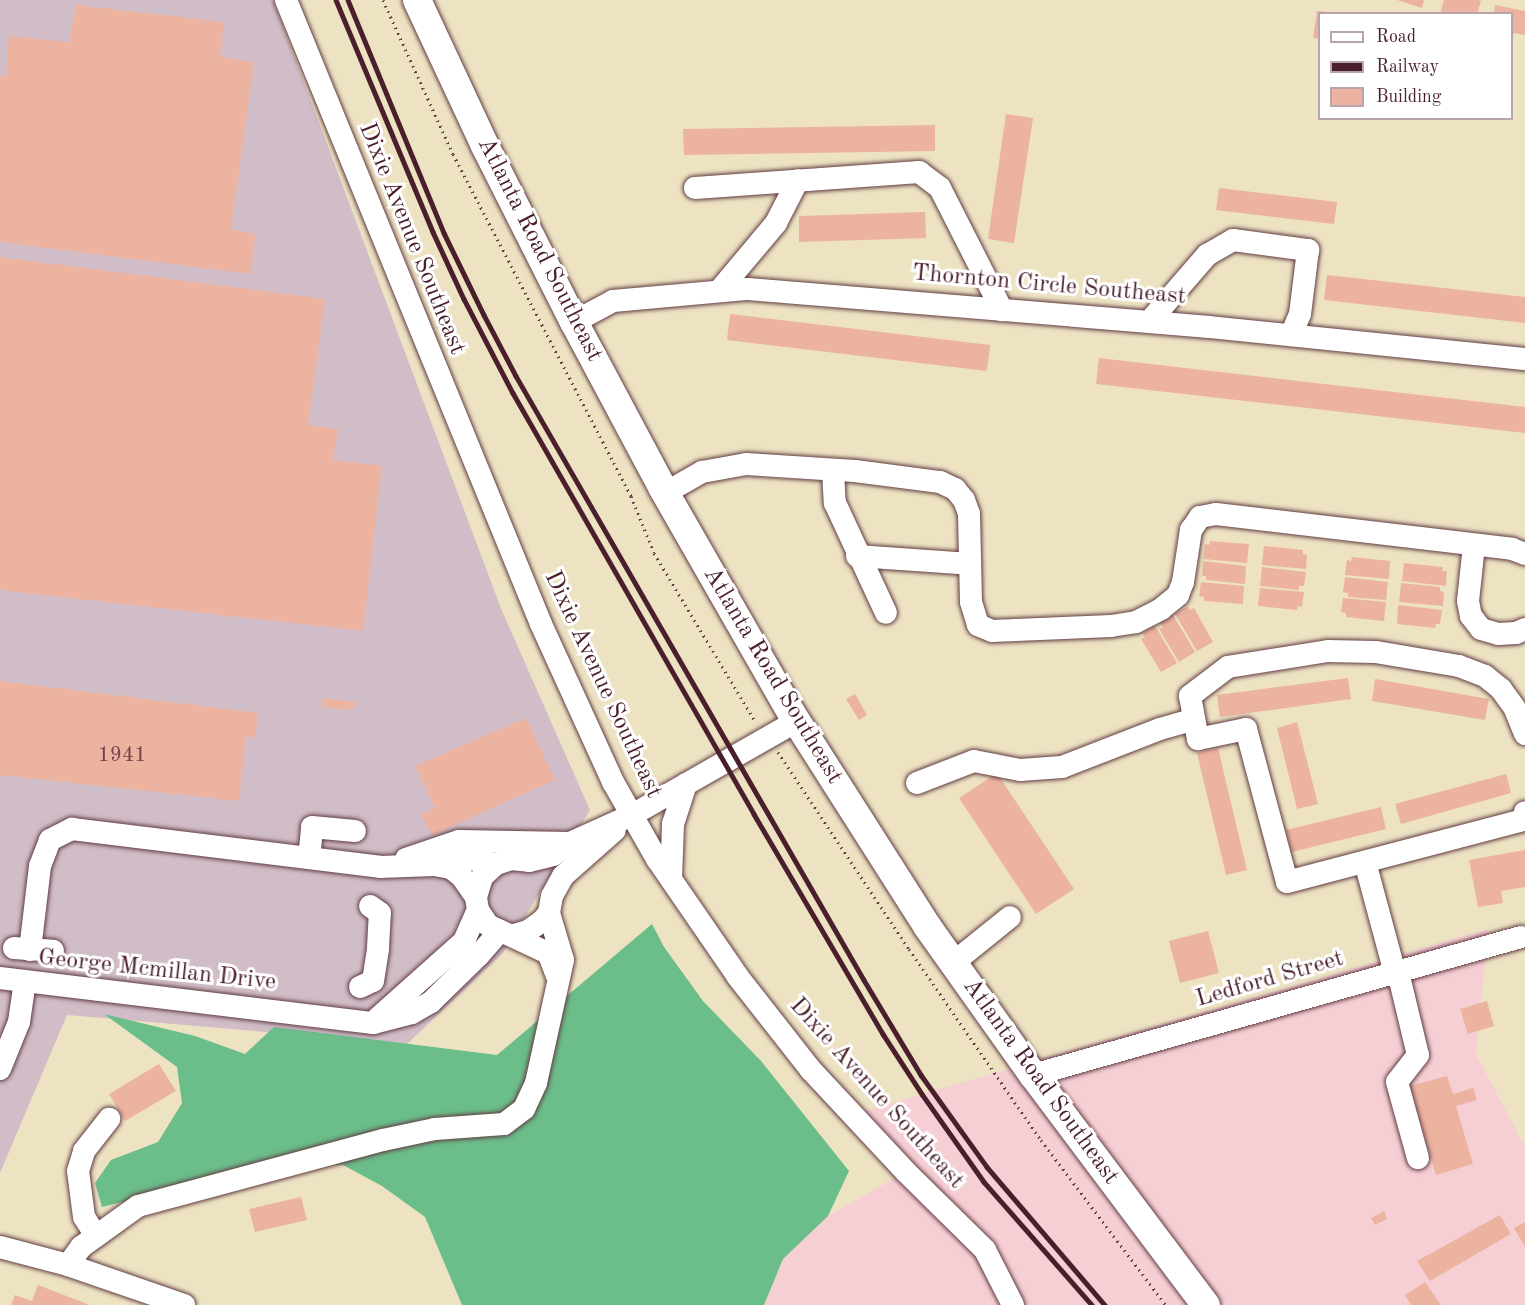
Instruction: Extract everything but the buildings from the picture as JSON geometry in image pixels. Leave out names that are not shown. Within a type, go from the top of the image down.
[{"type":"main road","name":"Atlanta Road Southeast","points":[[417,0],[485,146],[574,322],[665,493],[797,721],[953,963],[1033,1075],[1206,1305]]},
{"type":"street","name":"Dixie Avenue Southeast","points":[[286,0],[540,624],[613,782],[657,859],[738,977],[811,1070],[906,1172],[985,1250],[1013,1305]]},
{"type":"street","points":[[694,188],[919,172],[940,188],[1002,310]]},
{"type":"street","points":[[719,291],[776,223],[798,180]]},
{"type":"street","points":[[1155,314],[1207,255],[1233,240],[1303,249],[1308,250],[1300,314],[1291,335]]},
{"type":"street","name":"Thornton Circle Southeast","points":[[574,322],[613,301],[748,289],[1002,310],[1155,314],[1291,335],[1525,359]]},
{"type":"street","points":[[665,493],[702,472],[724,466],[746,464],[832,470],[940,482],[955,489],[964,500],[969,514],[971,602],[978,625],[992,631],[1016,632],[1111,626],[1136,622],[1161,609],[1178,595],[1183,582],[1191,530],[1200,517],[1216,514],[1512,549],[1525,554]]},
{"type":"street","points":[[832,470],[835,503],[857,556],[886,613]]},
{"type":"street","points":[[1474,545],[1468,601],[1471,616],[1480,629],[1498,634],[1516,633],[1525,629]]},
{"type":"street","points":[[857,556],[970,564]]},
{"type":"street","points":[[1525,734],[1514,707],[1501,689],[1485,676],[1459,666],[1375,652],[1328,651],[1228,667],[1190,696],[1198,739],[1246,729],[1287,882],[1523,820],[1525,812]]},
{"type":"street","points":[[917,783],[974,761],[1020,770],[1062,767],[1194,718]]},
{"type":"street","name":"George Mcmillan Drive","points":[[428,852],[496,864],[512,859],[529,861],[553,855],[570,843],[632,815],[797,721]]},
{"type":"street","points":[[671,879],[672,824],[686,784]]},
{"type":"street","name":"George Mcmillan Drive","points":[[0,1069],[19,1023],[25,981],[373,1023],[412,1012],[431,1002],[507,933],[528,932],[550,904],[563,876],[632,815]]},
{"type":"street","points":[[309,858],[312,826],[355,831]]},
{"type":"street","points":[[53,951],[22,949],[35,909],[42,866],[50,840],[72,829],[380,867],[434,865],[451,868],[462,877],[488,925],[548,953],[558,975],[536,1083]]},
{"type":"street","name":"George Mcmillan Drive","points":[[380,867],[459,841],[570,843]]},
{"type":"street","points":[[68,1264],[81,1247],[138,1206],[383,1140],[435,1129],[504,1124],[524,1109],[536,1083],[564,960],[544,874],[529,861]]},
{"type":"street","points":[[1365,862],[1418,1055],[1397,1082],[1418,1158]]},
{"type":"street","points":[[373,1023],[464,941],[477,904],[482,877],[496,864]]},
{"type":"street","points":[[360,987],[373,981],[378,948],[380,913],[370,906]]},
{"type":"street","points":[[953,963],[1010,916]]},
{"type":"street","name":"Ledford Street","points":[[1033,1075],[1521,937]]},
{"type":"street","points":[[0,978],[25,981]]},
{"type":"street","points":[[96,1236],[84,1217],[78,1171],[84,1151],[109,1119]]},
{"type":"street","points":[[0,1247],[68,1264],[184,1305]]},
{"type":"shaded area","points":[[0,0],[273,0],[502,611],[590,810],[503,953],[407,1044],[67,1015],[0,1173]]},
{"type":"shaded area","points":[[1488,929],[1476,1054],[1525,1147],[1525,1305],[764,1305],[783,1259],[828,1216],[906,1172],[855,1114]]},
{"type":"green space","points":[[652,924],[664,947],[703,1001],[761,1061],[849,1171],[828,1216],[783,1259],[764,1305],[462,1305],[425,1217],[382,1186],[343,1165],[277,1164],[102,1207],[95,1183],[111,1160],[158,1142],[182,1103],[177,1067],[104,1014],[195,1036],[245,1054],[274,1027],[497,1055]]},
{"type":"railway","points":[[336,0],[433,232],[464,299],[513,393],[754,814],[883,1034],[922,1094],[984,1182],[1092,1305]]},
{"type":"railway","points":[[348,0],[444,233],[516,376],[864,980],[921,1075],[987,1167],[1105,1305]]}]
